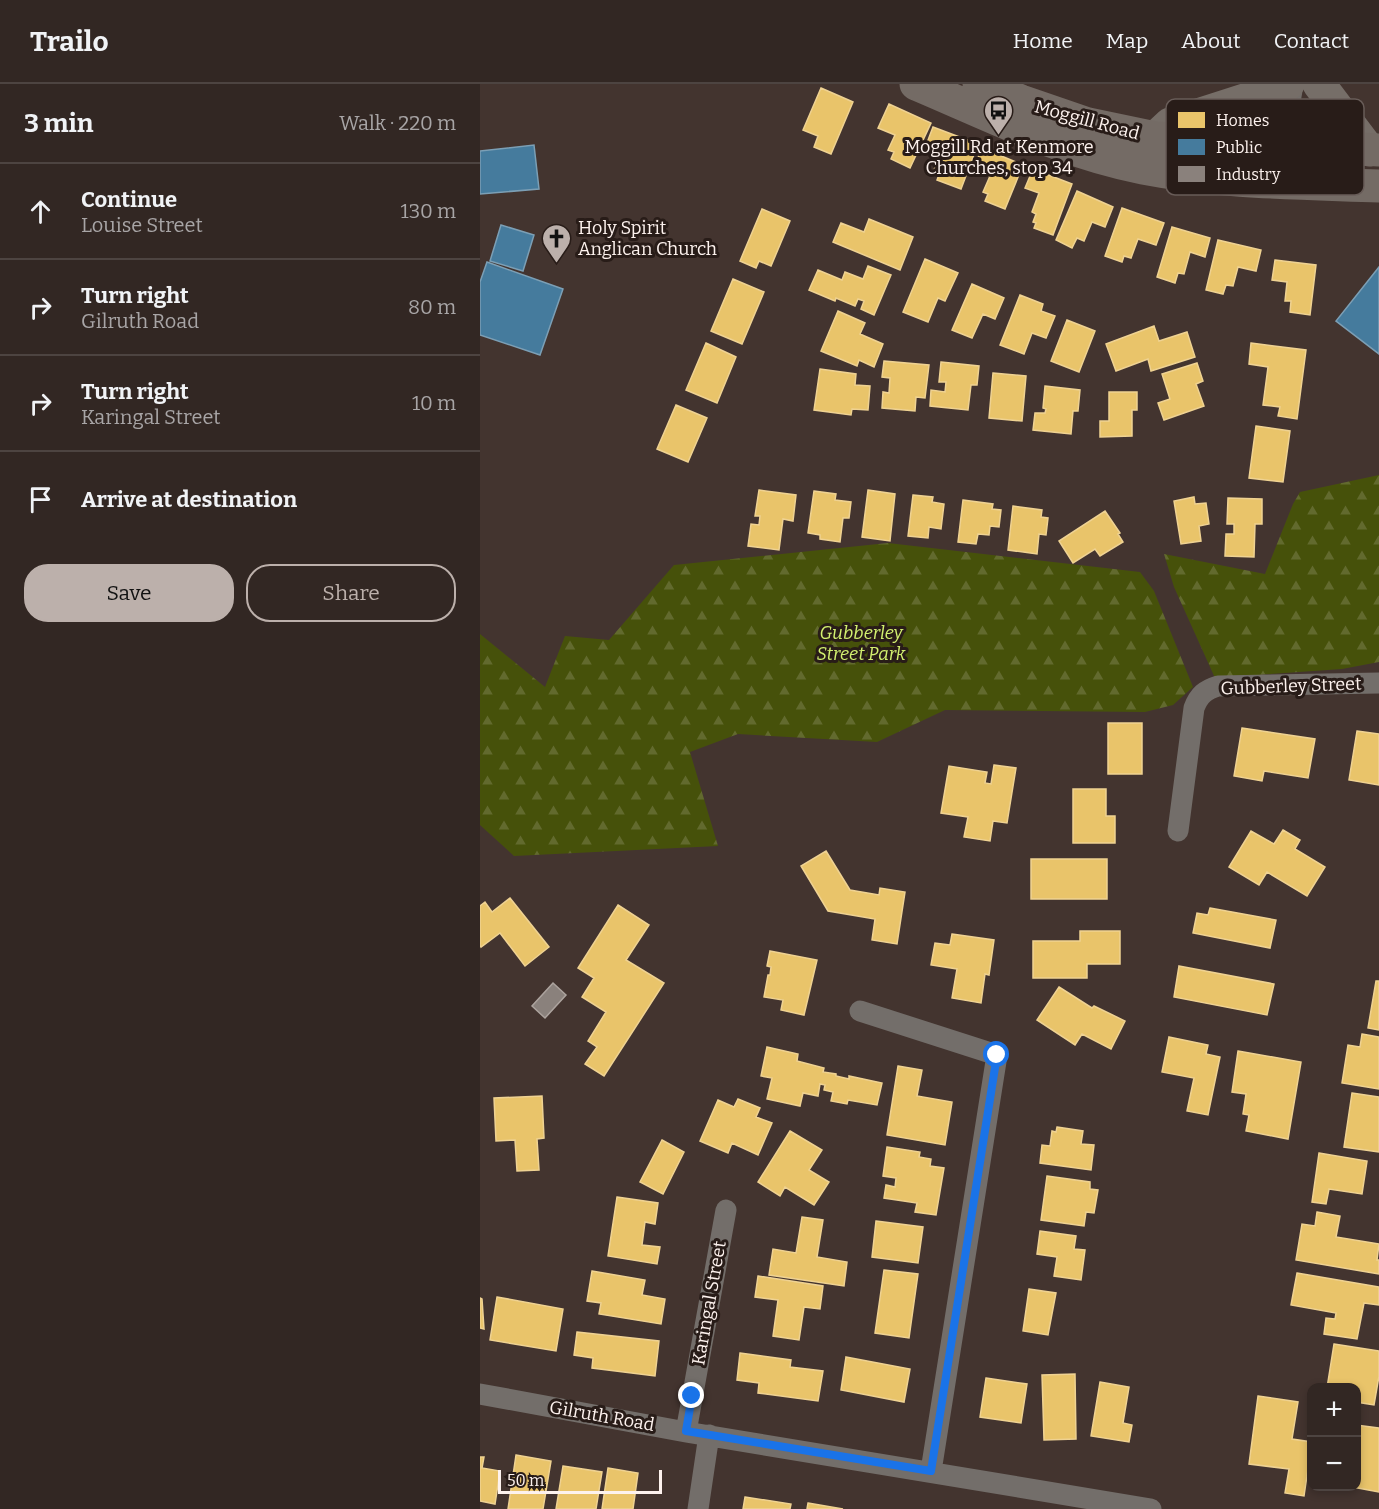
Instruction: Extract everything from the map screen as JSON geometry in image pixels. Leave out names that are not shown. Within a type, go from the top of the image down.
[{"type":"highway","name":"Moggill Road","points":[[916,84],[1055,142],[1141,168],[1166,172]]},
{"type":"highway","name":"Moggill Road","points":[[979,84],[1078,121],[1166,139]]},
{"type":"highway","name":"Moggill Road","points":[[1364,185],[1379,186]]},
{"type":"main road","points":[[1248,99],[1288,84]]},
{"type":"main road","points":[[1319,84],[1332,99]]},
{"type":"main road","points":[[1155,138],[1166,128]]},
{"type":"main road","points":[[1364,138],[1374,150]]},
{"type":"street","points":[[1290,99],[1293,84]]},
{"type":"street","name":"Gubberley Street","points":[[1179,831],[1194,708],[1199,696],[1208,689],[1218,686],[1379,683]]},
{"type":"street","points":[[860,1011],[997,1055],[931,1471]]},
{"type":"street","name":"Karingal Street","points":[[686,1431],[726,1210]]},
{"type":"street","name":"Gilruth Road","points":[[480,1394],[709,1436],[931,1471],[1092,1504],[1151,1509]]},
{"type":"street","points":[[698,1509],[709,1436]]},
{"type":"green space","points":[[1379,475],[1379,662],[1342,669],[1215,678],[1174,587],[1164,554],[1265,574],[1300,492]]},
{"type":"green space","name":"Gubberley Street Park","points":[[888,543],[1140,572],[1154,591],[1193,687],[1173,705],[1145,712],[945,710],[877,742],[738,734],[690,752],[718,846],[514,856],[480,825],[480,634],[545,687],[565,636],[609,640],[674,565]]},
{"type":"building: Homes","points":[[821,88],[853,102],[831,154],[814,147],[818,136],[803,130]]},
{"type":"building: Homes","points":[[889,104],[931,123],[910,168],[891,159],[894,152],[888,150],[895,135],[878,128]]},
{"type":"building: Homes","points":[[933,127],[978,144],[961,189],[937,180],[940,172],[934,170],[940,154],[925,148]]},
{"type":"building: Homes","points":[[982,148],[1023,165],[1005,209],[985,201],[988,194],[983,192],[990,176],[973,170]]},
{"type":"building: Homes","points":[[1033,169],[1072,184],[1053,235],[1034,228],[1036,223],[1033,222],[1036,214],[1032,212],[1039,193],[1025,188]]},
{"type":"building: Homes","points":[[1077,191],[1113,207],[1105,227],[1092,222],[1084,241],[1077,238],[1072,248],[1056,240]]},
{"type":"building: Homes","points":[[1122,208],[1164,223],[1156,245],[1138,239],[1131,258],[1124,256],[1122,262],[1105,256]]},
{"type":"building: Homes","points":[[762,209],[790,221],[771,266],[759,261],[756,268],[740,261]]},
{"type":"building: Homes","points":[[869,219],[913,237],[900,270],[833,242],[841,223],[864,232]]},
{"type":"building: Homes","points":[[1172,227],[1210,238],[1205,257],[1190,252],[1184,274],[1178,273],[1175,283],[1157,277]]},
{"type":"building: Homes","points":[[1218,240],[1261,250],[1256,271],[1238,267],[1233,286],[1226,285],[1223,294],[1206,290]]},
{"type":"building: Homes","points":[[925,259],[958,273],[945,301],[938,298],[928,322],[903,312]]},
{"type":"building: Homes","points":[[1275,260],[1316,265],[1310,315],[1290,312],[1291,301],[1285,301],[1287,282],[1272,280]]},
{"type":"building: Homes","points":[[868,266],[891,275],[874,315],[861,309],[864,301],[858,299],[855,306],[836,298],[835,301],[809,290],[818,270],[842,280],[845,272],[863,279]]},
{"type":"building: Homes","points":[[733,279],[764,292],[742,344],[711,331]]},
{"type":"building: Homes","points":[[972,284],[1004,298],[995,319],[983,314],[972,338],[952,330]]},
{"type":"building: Homes","points":[[1020,295],[1043,304],[1041,311],[1055,316],[1046,338],[1032,333],[1024,354],[1000,345]]},
{"type":"building: Homes","points":[[838,311],[865,323],[860,334],[883,344],[874,367],[859,360],[857,366],[821,351]]},
{"type":"building: Homes","points":[[1067,320],[1095,331],[1079,372],[1051,361]]},
{"type":"building: Homes","points":[[1154,326],[1159,341],[1187,332],[1195,357],[1151,371],[1148,359],[1116,371],[1106,344]]},
{"type":"building: Homes","points":[[706,343],[736,357],[717,403],[686,390]]},
{"type":"building: Homes","points":[[1251,343],[1306,350],[1297,419],[1278,416],[1280,407],[1263,405],[1268,367],[1249,364]]},
{"type":"building: Homes","points":[[884,361],[929,365],[925,398],[916,397],[915,411],[882,408],[883,392],[889,393],[890,378],[882,377]]},
{"type":"building: Homes","points":[[941,362],[979,366],[977,385],[971,385],[968,410],[930,406],[931,390],[945,392],[946,382],[939,382]]},
{"type":"building: Homes","points":[[1197,363],[1203,381],[1196,384],[1204,406],[1164,420],[1158,403],[1170,399],[1162,374]]},
{"type":"building: Homes","points":[[820,369],[856,374],[855,385],[870,386],[868,410],[852,409],[851,415],[814,410]]},
{"type":"building: Homes","points":[[993,373],[1026,376],[1022,421],[989,418]]},
{"type":"building: Homes","points":[[1045,386],[1080,390],[1078,411],[1073,411],[1071,434],[1033,430],[1035,413],[1045,413],[1046,409],[1043,408]]},
{"type":"building: Homes","points":[[1109,392],[1137,392],[1137,410],[1132,410],[1132,436],[1100,437],[1100,421],[1109,421]]},
{"type":"building: Homes","points":[[676,405],[707,418],[688,462],[657,449]]},
{"type":"building: Homes","points":[[1256,426],[1290,431],[1283,482],[1249,478]]},
{"type":"building: Homes","points":[[759,490],[796,495],[793,521],[783,519],[779,550],[748,546],[751,524],[759,525],[760,516],[755,516]]},
{"type":"building: Homes","points":[[868,490],[895,494],[890,541],[862,537]]},
{"type":"building: Homes","points":[[814,491],[836,494],[835,500],[851,502],[849,518],[843,518],[840,542],[820,539],[820,535],[808,533]]},
{"type":"building: Homes","points":[[913,495],[933,497],[932,502],[944,504],[941,529],[929,527],[928,538],[908,536]]},
{"type":"building: Homes","points":[[1194,497],[1195,504],[1206,503],[1209,524],[1199,526],[1201,541],[1181,544],[1174,501]]},
{"type":"building: Homes","points":[[1228,498],[1262,499],[1262,524],[1255,524],[1254,557],[1225,556],[1226,534],[1234,534],[1234,524],[1227,524]]},
{"type":"building: Homes","points":[[963,500],[993,504],[992,509],[1001,510],[999,527],[990,526],[989,535],[978,534],[976,544],[958,542]]},
{"type":"building: Homes","points":[[1013,506],[1042,510],[1041,517],[1048,518],[1046,535],[1039,534],[1037,554],[1008,550]]},
{"type":"building: Homes","points":[[1105,511],[1120,533],[1118,534],[1123,542],[1100,556],[1095,549],[1073,563],[1059,541]]},
{"type":"building: Homes","points":[[1108,723],[1142,723],[1142,774],[1108,774]]},
{"type":"building: Homes","points":[[1242,728],[1315,739],[1308,778],[1264,771],[1262,781],[1234,776]]},
{"type":"building: Homes","points":[[1357,731],[1379,734],[1379,785],[1349,780]]},
{"type":"building: Homes","points":[[994,765],[1016,768],[1007,823],[993,821],[990,841],[964,837],[968,817],[941,813],[949,766],[987,772],[985,783],[991,784]]},
{"type":"building: Homes","points":[[1073,789],[1106,789],[1106,816],[1115,816],[1115,843],[1073,843]]},
{"type":"building: Homes","points":[[1283,830],[1300,840],[1295,849],[1325,867],[1307,896],[1267,872],[1259,885],[1229,867],[1251,831],[1274,844]]},
{"type":"building: Homes","points":[[826,851],[850,890],[879,895],[880,888],[905,892],[897,944],[872,940],[875,919],[828,911],[801,866]]},
{"type":"building: Homes","points":[[1031,859],[1107,859],[1107,899],[1031,899]]},
{"type":"building: Homes","points":[[510,898],[549,947],[525,966],[500,933],[481,947],[480,945],[480,906],[485,902],[492,912]]},
{"type":"building: Homes","points":[[618,905],[649,925],[626,960],[664,983],[604,1076],[585,1064],[597,1047],[588,1041],[606,1012],[582,997],[594,978],[578,968]]},
{"type":"building: Homes","points":[[1210,908],[1276,920],[1270,948],[1193,933],[1197,913],[1208,915]]},
{"type":"building: Homes","points":[[1080,931],[1120,931],[1120,964],[1087,964],[1087,978],[1033,978],[1033,941],[1080,941]]},
{"type":"building: Homes","points":[[952,934],[994,940],[989,975],[985,974],[981,1003],[952,998],[957,969],[931,965],[935,943],[950,945]]},
{"type":"building: Homes","points":[[770,951],[817,960],[804,1015],[781,1010],[783,1000],[764,997],[768,975],[770,975],[771,967],[767,966]]},
{"type":"building: Homes","points":[[1179,966],[1274,984],[1267,1015],[1174,997]]},
{"type":"building: Homes","points":[[1376,981],[1379,981],[1379,1030],[1368,1028]]},
{"type":"building: Homes","points":[[1059,987],[1092,1008],[1094,1006],[1125,1021],[1111,1049],[1082,1034],[1075,1045],[1037,1020]]},
{"type":"building: Homes","points":[[1362,1034],[1379,1037],[1379,1089],[1342,1083],[1348,1045],[1360,1047]]},
{"type":"building: Homes","points":[[1169,1037],[1208,1045],[1206,1054],[1220,1057],[1208,1115],[1187,1111],[1194,1078],[1162,1072]]},
{"type":"building: Homes","points":[[767,1047],[798,1054],[797,1061],[824,1068],[823,1072],[849,1079],[849,1076],[882,1083],[877,1105],[848,1100],[847,1104],[831,1101],[833,1092],[824,1090],[825,1085],[820,1084],[818,1096],[803,1093],[800,1106],[767,1099],[772,1078],[761,1076]]},
{"type":"building: Homes","points":[[1238,1051],[1301,1062],[1288,1139],[1246,1131],[1249,1115],[1243,1114],[1246,1094],[1232,1092]]},
{"type":"building: Homes","points":[[898,1066],[922,1070],[917,1096],[952,1102],[945,1145],[887,1135]]},
{"type":"building: Homes","points":[[1352,1093],[1379,1097],[1379,1152],[1344,1147]]},
{"type":"building: Homes","points":[[542,1096],[544,1138],[537,1139],[539,1170],[517,1171],[515,1140],[496,1141],[494,1098]]},
{"type":"building: Homes","points":[[738,1099],[760,1108],[756,1117],[772,1123],[758,1155],[732,1143],[728,1153],[700,1141],[718,1100],[734,1107]]},
{"type":"building: Homes","points":[[1057,1127],[1083,1131],[1081,1144],[1094,1145],[1091,1170],[1040,1163],[1042,1145],[1050,1146],[1052,1131],[1056,1132]]},
{"type":"building: Homes","points":[[790,1131],[822,1150],[809,1170],[829,1182],[814,1205],[785,1187],[780,1196],[758,1182]]},
{"type":"building: Homes","points":[[662,1140],[684,1152],[663,1194],[640,1182]]},
{"type":"building: Homes","points":[[887,1147],[920,1152],[919,1157],[931,1159],[930,1166],[944,1168],[936,1215],[915,1212],[917,1203],[884,1198],[886,1185],[895,1187],[896,1178],[883,1176]]},
{"type":"building: Homes","points":[[1319,1153],[1367,1161],[1362,1194],[1329,1189],[1326,1204],[1312,1202]]},
{"type":"building: Homes","points":[[1047,1176],[1090,1182],[1090,1189],[1098,1190],[1094,1213],[1086,1212],[1084,1226],[1041,1220]]},
{"type":"building: Homes","points":[[617,1197],[658,1203],[655,1224],[645,1222],[642,1245],[660,1247],[657,1264],[608,1256]]},
{"type":"building: Homes","points":[[1317,1212],[1340,1216],[1336,1237],[1379,1244],[1377,1260],[1379,1260],[1379,1274],[1296,1260],[1302,1224],[1315,1226]]},
{"type":"building: Homes","points":[[802,1217],[823,1220],[817,1257],[847,1262],[844,1286],[769,1275],[773,1249],[796,1253]]},
{"type":"building: Homes","points":[[876,1221],[923,1227],[918,1263],[872,1257]]},
{"type":"building: Homes","points":[[1040,1231],[1076,1236],[1074,1249],[1085,1250],[1081,1280],[1054,1276],[1057,1257],[1037,1254]]},
{"type":"building: Homes","points":[[884,1270],[918,1274],[909,1338],[875,1333]]},
{"type":"building: Homes","points":[[592,1271],[645,1280],[642,1295],[665,1299],[661,1324],[599,1314],[601,1303],[587,1301]]},
{"type":"building: Homes","points":[[1297,1273],[1379,1287],[1379,1305],[1364,1303],[1357,1339],[1324,1334],[1326,1318],[1335,1319],[1336,1313],[1291,1305]]},
{"type":"building: Homes","points":[[758,1276],[823,1286],[820,1309],[804,1307],[799,1340],[773,1336],[778,1300],[755,1297]]},
{"type":"building: Homes","points":[[1029,1289],[1056,1293],[1048,1335],[1023,1331]]},
{"type":"building: Homes","points":[[497,1297],[563,1309],[556,1351],[490,1340]]},
{"type":"building: Homes","points":[[480,1298],[482,1299],[484,1329],[480,1328]]},
{"type":"building: Homes","points":[[577,1332],[659,1341],[655,1376],[592,1368],[593,1358],[574,1355]]},
{"type":"building: Homes","points":[[1334,1344],[1379,1351],[1379,1376],[1374,1405],[1361,1403],[1361,1383],[1328,1383]]},
{"type":"building: Homes","points":[[740,1353],[791,1360],[790,1367],[823,1371],[818,1401],[758,1393],[759,1383],[737,1380]]},
{"type":"building: Homes","points":[[846,1357],[910,1369],[904,1402],[841,1390]]},
{"type":"building: Homes","points":[[1075,1374],[1076,1439],[1044,1440],[1042,1375]]},
{"type":"building: Homes","points":[[986,1378],[1027,1384],[1021,1423],[980,1417]]},
{"type":"building: Homes","points":[[1100,1382],[1129,1387],[1123,1423],[1132,1425],[1129,1442],[1091,1436]]},
{"type":"building: Homes","points":[[1258,1396],[1298,1402],[1292,1439],[1307,1441],[1307,1476],[1304,1496],[1285,1493],[1289,1469],[1249,1464]]},
{"type":"building: Homes","points":[[1361,1426],[1379,1428],[1379,1492],[1361,1489]]},
{"type":"building: Homes","points":[[516,1455],[551,1461],[543,1509],[508,1509]]},
{"type":"building: Homes","points":[[480,1457],[484,1457],[482,1468],[500,1471],[495,1504],[480,1501]]},
{"type":"building: Homes","points":[[563,1466],[602,1472],[596,1509],[556,1509]]},
{"type":"building: Homes","points":[[608,1468],[638,1473],[633,1509],[602,1509]]},
{"type":"building: Homes","points":[[745,1497],[791,1504],[790,1509],[743,1509]]},
{"type":"building: Homes","points":[[808,1503],[843,1509],[807,1509]]},
{"type":"building: Public","points":[[534,145],[539,189],[480,194],[480,151]]},
{"type":"building: Public","points":[[501,225],[534,235],[523,271],[490,261]]},
{"type":"building: Public","points":[[487,262],[563,289],[540,355],[480,335],[480,282]]},
{"type":"building: Public","points":[[1379,267],[1379,354],[1336,321]]},
{"type":"building: Industry","points":[[553,983],[566,995],[545,1018],[532,1006]]},
{"type":"place","name":"Moggill Rd at Kenmore Churches, stop 34","points":[[999,136]]},
{"type":"place","name":"Holy Spirit Anglican Church","points":[[557,264]]},
{"type":"route","points":[[692,1396],[686,1431],[931,1471],[997,1055]]}]
